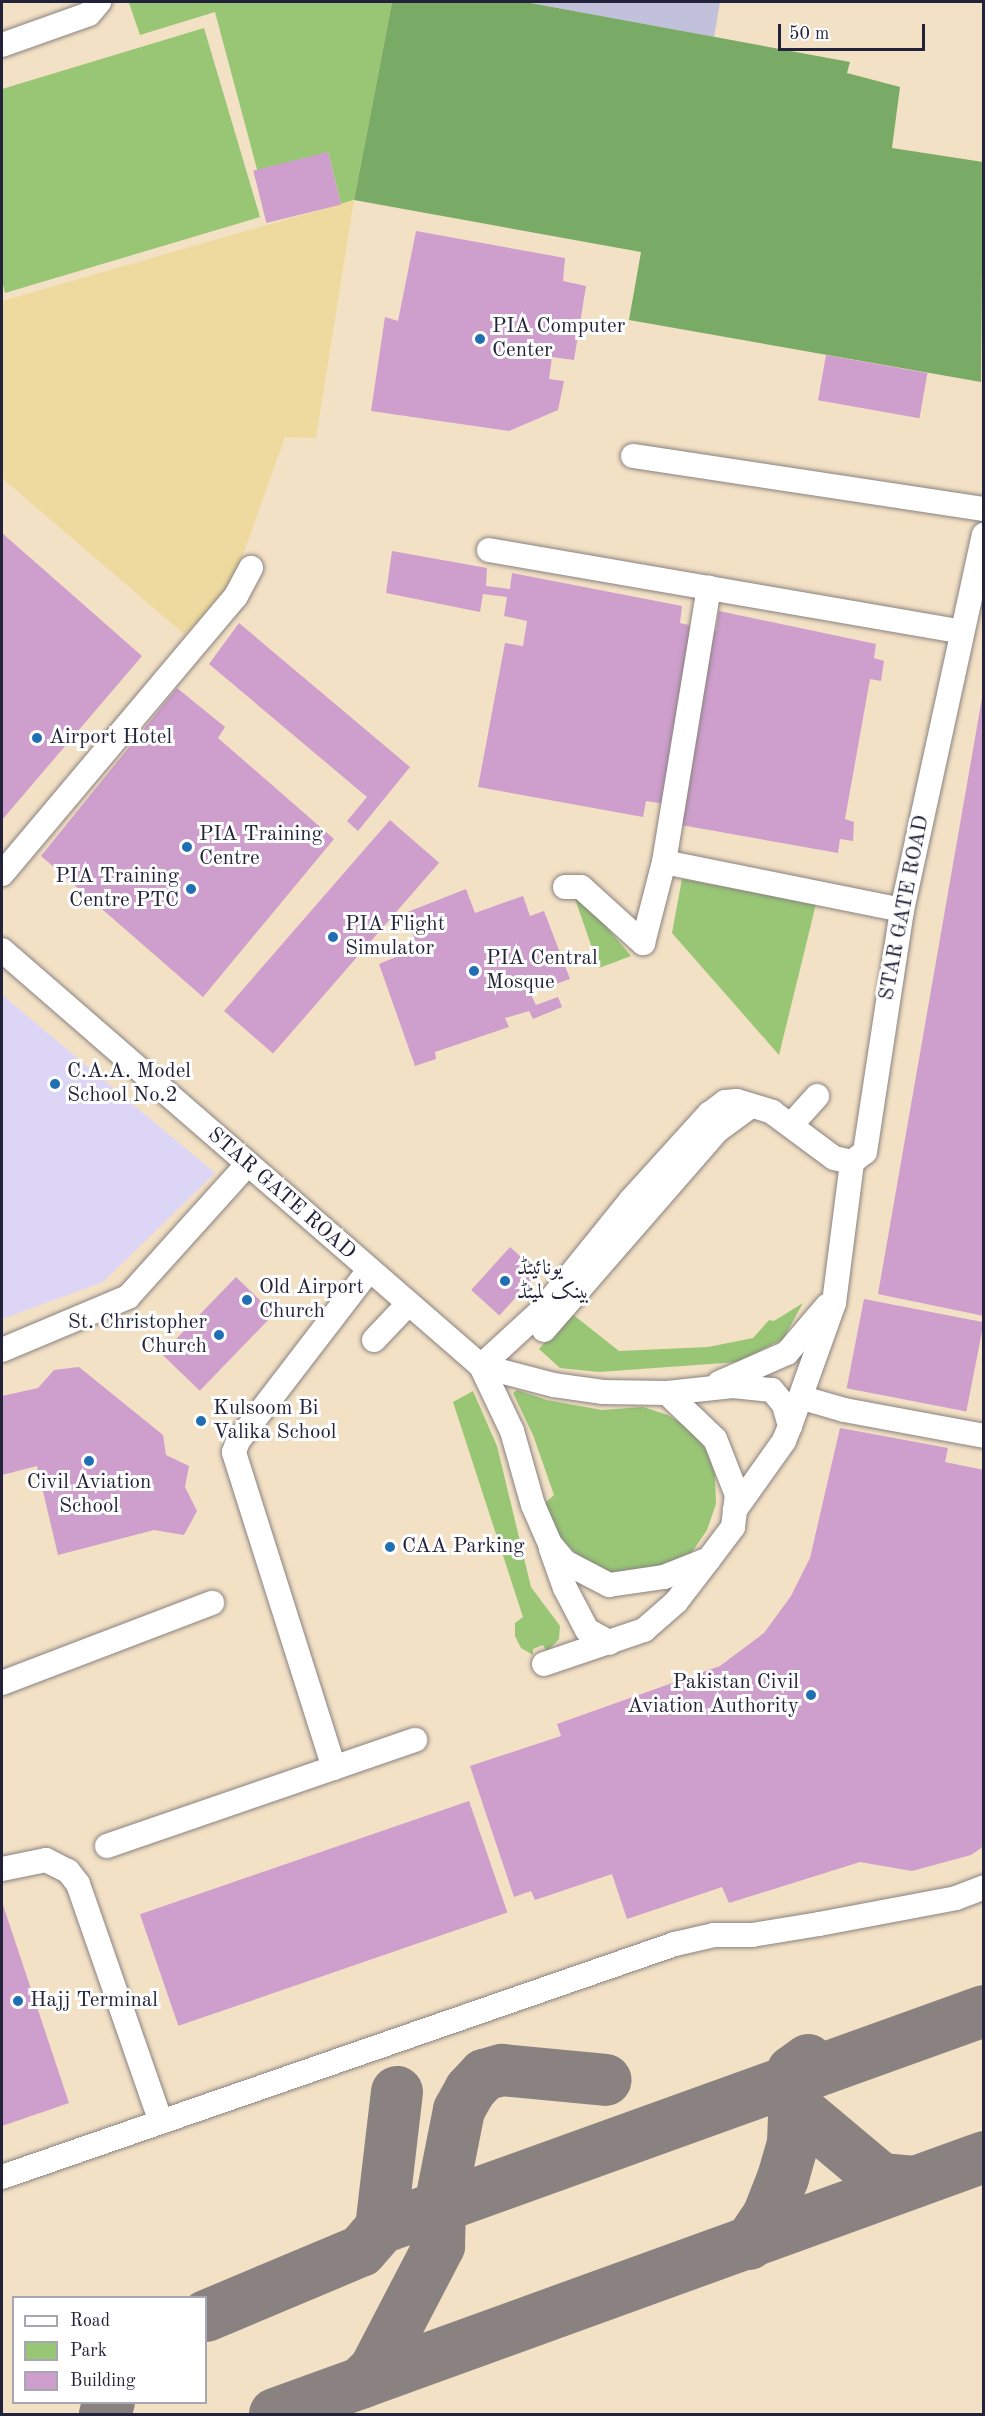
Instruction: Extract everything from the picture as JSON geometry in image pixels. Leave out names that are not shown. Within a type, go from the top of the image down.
[{"type":"street","points":[[2,45],[89,14],[99,2]]},
{"type":"street","points":[[633,456],[984,509]]},
{"type":"street","name":"STAR GATE ROAD","points":[[852,1162],[865,1152],[871,1128],[902,910],[984,535]]},
{"type":"street","points":[[489,549],[962,632]]},
{"type":"street","points":[[2,874],[236,596],[251,568]]},
{"type":"street","points":[[565,887],[582,887],[643,943],[664,862],[709,588]]},
{"type":"street","points":[[664,862],[902,910]]},
{"type":"street","name":"STAR GATE ROAD","points":[[2,950],[481,1366]]},
{"type":"street","points":[[791,1125],[817,1096]]},
{"type":"street","points":[[481,1366],[531,1343],[718,1130],[751,1106],[791,1125],[834,1158],[852,1162],[835,1298],[803,1398],[784,1441],[735,1510]]},
{"type":"street","points":[[2,1350],[128,1297],[247,1165]]},
{"type":"street","points":[[334,1768],[234,1452],[238,1441],[369,1270]]},
{"type":"street","points":[[703,1389],[787,1353],[835,1298]]},
{"type":"street","points":[[374,1340],[408,1304]]},
{"type":"street","points":[[481,1366],[573,1388],[667,1393],[733,1386],[772,1390],[784,1405],[790,1426]]},
{"type":"street","points":[[481,1366],[512,1431],[532,1505],[550,1544],[565,1588],[587,1630],[609,1643]]},
{"type":"street","points":[[544,1664],[644,1630],[676,1602],[733,1527],[737,1495],[715,1440],[690,1411],[667,1393]]},
{"type":"street","points":[[803,1398],[844,1410],[984,1436]]},
{"type":"street","points":[[550,1544],[580,1572],[609,1585],[664,1577],[709,1559]]},
{"type":"street","points":[[2,1683],[212,1603]]},
{"type":"street","points":[[107,1846],[414,1740]]},
{"type":"street","points":[[2,1869],[46,1860],[68,1870],[78,1884],[161,2122]]},
{"type":"street","points":[[2,2177],[675,1944],[713,1935],[752,1935],[819,1924],[956,1898],[984,1887]]},
{"type":"shaded area","points":[[525,2],[720,2],[714,37]]},
{"type":"shaded area","name":"C.A.A. Model School No.2","points":[[2,995],[215,1173],[103,1282],[2,1319]]},
{"type":"green space","points":[[392,2],[354,200],[341,204],[328,152],[258,173],[215,12],[140,35],[129,3]]},
{"type":"green space","points":[[392,2],[525,2],[850,62],[847,73],[900,87],[892,148],[983,162],[981,382],[629,320],[641,252],[354,200]]},
{"type":"green space","points":[[204,28],[260,217],[5,293],[2,280],[2,89]]},
{"type":"green space","points":[[682,879],[816,904],[779,1055],[672,933]]},
{"type":"green space","points":[[573,893],[583,899],[631,956],[599,968]]},
{"type":"green space","points":[[803,1303],[783,1339],[738,1362],[599,1372],[560,1368],[539,1349],[571,1313],[619,1351],[708,1347],[753,1338],[769,1320],[774,1321]]},
{"type":"green space","points":[[517,1390],[547,1400],[602,1410],[643,1407],[668,1415],[690,1429],[707,1451],[715,1475],[716,1504],[707,1530],[690,1555],[667,1569],[615,1576],[584,1562],[559,1536],[545,1503],[554,1495],[533,1435],[513,1393]]},
{"type":"green space","points":[[473,1391],[497,1446],[531,1587],[560,1626],[559,1639],[547,1652],[543,1645],[533,1649],[533,1655],[521,1648],[515,1636],[515,1623],[523,1617],[453,1402]]},
{"type":"sand","points":[[354,200],[316,438],[285,437],[235,577],[212,609],[184,634],[2,478],[2,301]]},
{"type":"building","points":[[328,152],[341,204],[266,223],[253,171]]},
{"type":"building","name":"PIA Computer Center","points":[[416,231],[565,258],[563,281],[586,286],[574,360],[552,357],[549,379],[564,381],[558,410],[509,431],[371,411],[385,317],[398,321]]},
{"type":"building","points":[[826,355],[927,373],[919,418],[818,400]]},
{"type":"building","name":"Airport Hotel","points":[[2,533],[142,656],[2,820]]},
{"type":"building","points":[[392,551],[487,568],[486,586],[510,589],[512,573],[682,606],[680,623],[716,631],[719,611],[876,644],[874,658],[884,661],[881,681],[870,679],[845,819],[854,822],[853,841],[840,839],[838,853],[681,825],[684,807],[646,801],[643,817],[478,787],[505,643],[523,646],[527,621],[504,616],[507,597],[483,594],[480,612],[386,593]]},
{"type":"building","points":[[239,623],[410,767],[358,831],[347,821],[367,797],[209,664]]},
{"type":"building","name":"PIA Training Centre","points":[[177,688],[225,727],[218,738],[334,839],[203,997],[41,856]]},
{"type":"building","points":[[982,698],[984,698],[984,1316],[878,1294]]},
{"type":"building","name":"PIA Flight Simulator","points":[[390,820],[439,863],[273,1054],[224,1011]]},
{"type":"building","name":"PIA Central Mosque","points":[[466,889],[475,913],[523,896],[530,916],[544,911],[570,979],[530,993],[536,1005],[558,997],[562,1007],[533,1019],[529,1011],[505,1018],[509,1027],[435,1052],[436,1059],[415,1066],[379,964],[418,948],[405,913]]},
{"type":"building","name":"یونائیٹڈ بینک لمیٹڈ","points":[[510,1247],[538,1272],[499,1316],[471,1290]]},
{"type":"building","name":"St. Christopher Church","points":[[236,1277],[274,1314],[200,1391],[162,1354]]},
{"type":"building","points":[[864,1299],[984,1322],[966,1412],[847,1388]]},
{"type":"building","name":"Civil Aviation School","points":[[79,1367],[163,1435],[166,1455],[189,1466],[185,1487],[197,1511],[184,1535],[154,1530],[58,1555],[37,1466],[2,1475],[2,1396],[38,1388],[54,1370]]},
{"type":"building","name":"Pakistan Civil Aviation Authority","points":[[840,1428],[948,1448],[945,1462],[984,1470],[984,1846],[971,1855],[912,1871],[860,1862],[729,1903],[722,1887],[627,1919],[612,1874],[535,1900],[531,1891],[514,1897],[470,1766],[561,1736],[557,1724],[720,1666],[764,1633],[791,1596],[810,1558]]},
{"type":"building","points":[[469,1801],[507,1913],[178,2026],[140,1914]]},
{"type":"building","name":"Hajj Terminal","points":[[2,1902],[69,2103],[2,2126]]},
{"type":"taxiway","points":[[207,2316],[361,2251],[381,2228],[984,2011]]},
{"type":"taxiway","points":[[808,2060],[793,2071],[788,2084],[794,2106],[881,2179],[915,2182]]},
{"type":"taxiway","points":[[361,2383],[375,2369],[439,2246],[440,2206],[459,2110],[470,2090],[484,2075],[502,2070],[606,2080]]},
{"type":"taxiway","points":[[381,2228],[397,2092]]},
{"type":"taxiway","points":[[749,2244],[768,2216],[783,2178],[793,2144],[794,2106]]},
{"type":"taxiway","points":[[275,2414],[984,2157]]},
{"type":"taxiway","points":[[105,2414],[108,2404]]},
{"type":"place","name":"PIA Computer Center","points":[[480,339]]},
{"type":"place","name":"Airport Hotel","points":[[37,738]]},
{"type":"place","name":"PIA Training Centre","points":[[187,847]]},
{"type":"place","name":"PIA Training Centre PTC","points":[[191,889]]},
{"type":"place","name":"PIA Flight Simulator","points":[[333,937]]},
{"type":"place","name":"PIA Central Mosque","points":[[474,971]]},
{"type":"place","name":"C.A.A. Model School No.2","points":[[55,1084]]},
{"type":"place","name":"یونائیٹڈ بینک لمیٹڈ","points":[[505,1281]]},
{"type":"place","name":"Old Airport Church","points":[[247,1300]]},
{"type":"place","name":"St. Christopher Church","points":[[219,1335]]},
{"type":"place","name":"Kulsoom Bi Valika School","points":[[201,1421]]},
{"type":"place","name":"Civil Aviation School","points":[[89,1461]]},
{"type":"place","name":"CAA Parking","points":[[390,1547]]},
{"type":"place","name":"Pakistan Civil Aviation Authority","points":[[811,1695]]},
{"type":"place","name":"Hajj Terminal","points":[[18,2001]]}]
